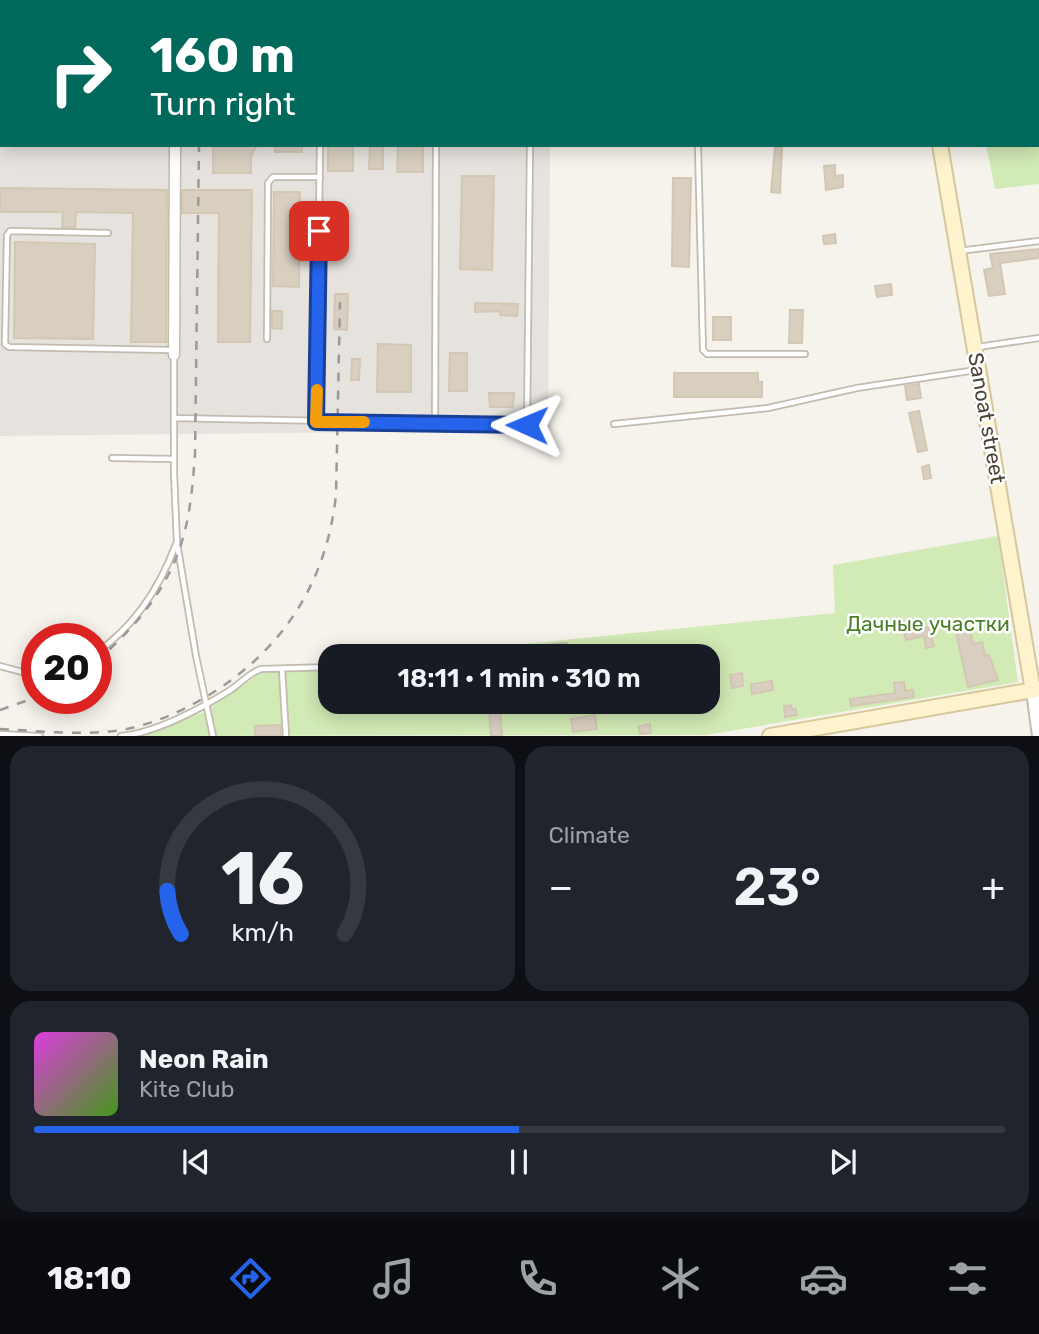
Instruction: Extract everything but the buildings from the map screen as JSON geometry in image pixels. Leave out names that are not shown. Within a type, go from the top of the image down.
[{"type":"main road","name":"Sanoat street","points":[[940,147],[1036,690]]},
{"type":"main road","points":[[770,736],[1036,690]]},
{"type":"street","points":[[174,355],[175,147]]},
{"type":"street","points":[[1036,690],[1038,736]]},
{"type":"lane","points":[[316,422],[320,147]]},
{"type":"lane","points":[[435,423],[436,147]]},
{"type":"lane","points":[[174,418],[527,425],[530,147]]},
{"type":"lane","points":[[698,147],[703,350],[707,354],[805,354]]},
{"type":"lane","points":[[267,339],[268,183],[273,177],[320,177]]},
{"type":"lane","points":[[108,233],[10,230],[3,270],[5,344],[9,347],[170,350],[174,355],[177,544],[214,736]]},
{"type":"lane","points":[[958,251],[1039,241]]},
{"type":"lane","points":[[975,347],[1039,338]]},
{"type":"lane","points":[[614,424],[768,408],[857,388],[979,370]]},
{"type":"lane","points":[[112,458],[174,458]]},
{"type":"lane","points":[[112,640],[139,613],[168,566],[177,544]]},
{"type":"lane","points":[[0,666],[21,672]]},
{"type":"lane","points":[[121,736],[174,719],[230,690],[255,672],[318,668]]},
{"type":"lane","points":[[282,669],[286,736]]},
{"type":"lane","points":[[0,734],[40,736]]},
{"type":"shaded area","points":[[0,147],[550,147],[548,430],[0,436]]},
{"type":"green space","points":[[986,147],[1039,147],[1039,184],[995,189]]},
{"type":"green space","name":"Дачные участки","points":[[998,536],[1018,682],[706,735],[138,736],[204,712],[266,669],[318,664],[318,714],[720,714],[720,644],[524,644],[835,613],[833,565]]},
{"type":"railway","points":[[112,647],[138,620],[161,588],[178,553],[188,514],[195,454],[199,147]]},
{"type":"railway","points":[[0,729],[92,733],[122,730],[151,722],[188,707],[226,684],[274,641],[309,589],[330,528],[336,495],[340,302]]},
{"type":"railway","points":[[0,710],[21,703]]},
{"type":"slow traffic","points":[[317,390],[316,422],[364,422]]},
{"type":"route","points":[[319,231],[316,422],[527,425]]}]
